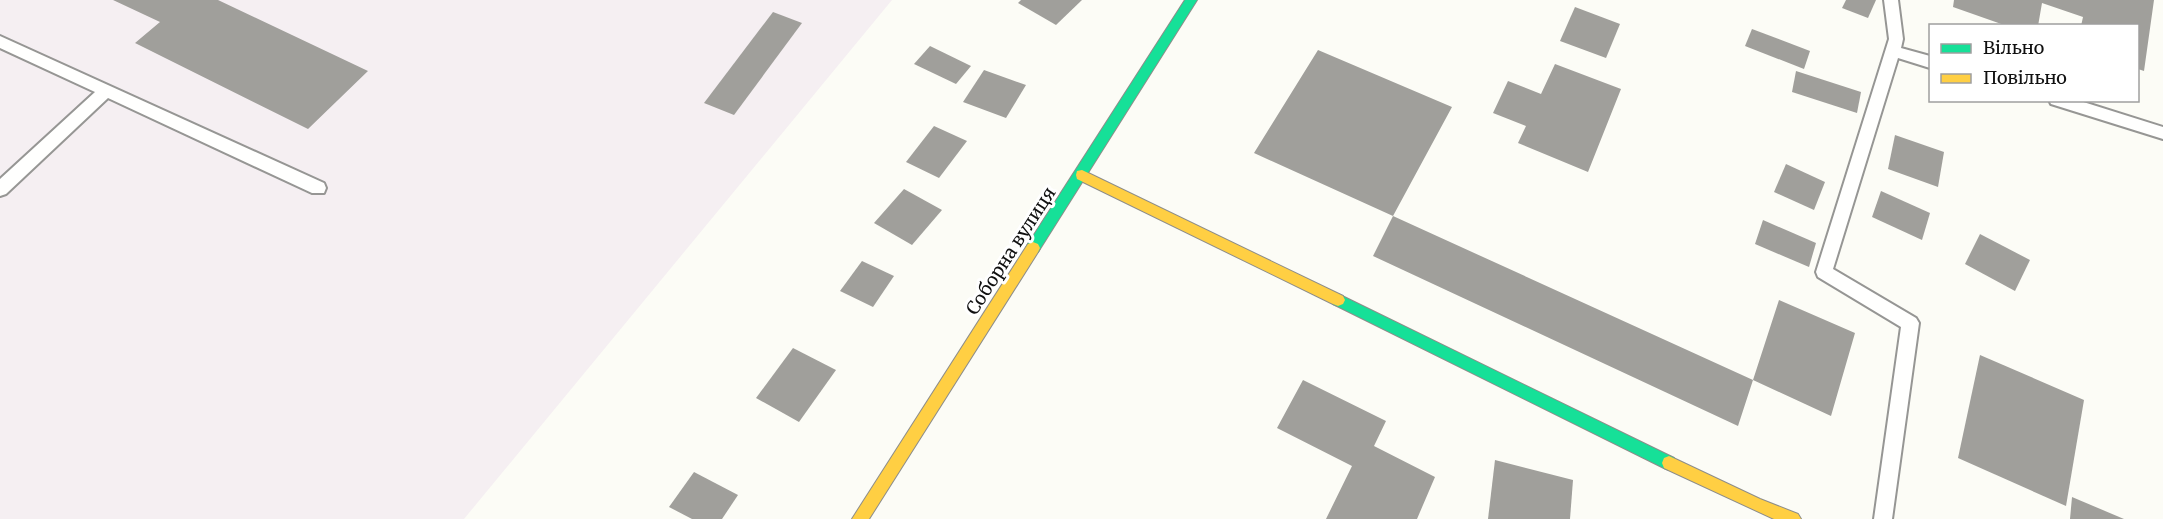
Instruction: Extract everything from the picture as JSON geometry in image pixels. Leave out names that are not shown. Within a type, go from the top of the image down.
[{"type":"street","name":"Соборна вулиця","points":[[860,519],[1082,175],[1191,0]]},
{"type":"street","points":[[1082,175],[1756,505],[1793,519]]},
{"type":"lane","points":[[1883,519],[1910,323],[1824,272],[1896,39],[1891,0]]},
{"type":"lane","points":[[0,42],[318,188]]},
{"type":"lane","points":[[1893,51],[1929,62]]},
{"type":"lane","points":[[0,189],[106,91]]},
{"type":"lane","points":[[2062,102],[2163,133]]},
{"type":"shaded area","points":[[0,0],[892,0],[464,519],[0,519]]},
{"type":"building","points":[[113,0],[218,0],[368,71],[308,129],[135,43],[160,22]]},
{"type":"building","points":[[1021,0],[1082,0],[1056,25],[1018,3]]},
{"type":"building","points":[[1846,0],[1876,0],[1868,18],[1842,8]]},
{"type":"building","points":[[1954,0],[2154,0],[2144,71],[2139,69],[2139,24],[2081,24],[2083,17],[2042,3],[2038,24],[2001,24],[1953,7]]},
{"type":"building","points":[[1575,7],[1620,24],[1606,58],[1560,41]]},
{"type":"building","points":[[773,12],[802,23],[734,115],[704,103]]},
{"type":"building","points":[[1752,29],[1810,51],[1804,69],[1745,46]]},
{"type":"building","points":[[930,46],[971,66],[956,84],[914,64]]},
{"type":"building","points":[[1318,50],[1452,107],[1393,216],[1254,153]]},
{"type":"building","points":[[1555,64],[1621,89],[1588,172],[1518,143],[1526,126],[1493,113],[1508,81],[1541,94]]},
{"type":"building","points":[[984,70],[1026,85],[1006,118],[963,102]]},
{"type":"building","points":[[1796,71],[1861,92],[1857,113],[1792,92]]},
{"type":"building","points":[[934,126],[967,141],[939,178],[906,162]]},
{"type":"building","points":[[1895,135],[1944,152],[1938,187],[1888,169]]},
{"type":"building","points":[[1786,164],[1825,182],[1814,210],[1774,192]]},
{"type":"building","points":[[904,189],[942,210],[912,245],[874,223]]},
{"type":"building","points":[[1881,191],[1930,213],[1922,240],[1872,217]]},
{"type":"building","points":[[1393,216],[1753,380],[1738,426],[1373,256]]},
{"type":"building","points":[[1763,220],[1816,243],[1809,267],[1755,244]]},
{"type":"building","points":[[1980,234],[2030,260],[2015,291],[1965,264]]},
{"type":"building","points":[[862,261],[894,276],[873,307],[840,291]]},
{"type":"building","points":[[1779,300],[1855,333],[1831,416],[1753,380]]},
{"type":"building","points":[[793,348],[836,370],[799,422],[756,398]]},
{"type":"building","points":[[1980,355],[2084,400],[2066,506],[1958,458]]},
{"type":"building","points":[[1303,380],[1386,421],[1374,446],[1435,477],[1417,519],[1326,519],[1352,466],[1277,428]]},
{"type":"building","points":[[1495,460],[1573,480],[1570,519],[1488,519]]},
{"type":"building","points":[[694,472],[738,495],[722,519],[692,519],[669,507]]},
{"type":"building","points":[[2072,497],[2124,519],[2070,519]]},
{"type":"traffic: fast","points":[[1033,248],[1191,0]]},
{"type":"traffic: fast","points":[[1338,300],[1669,463]]},
{"type":"traffic: slow","points":[[1082,175],[1338,300]]},
{"type":"traffic: slow","points":[[860,519],[1033,248]]},
{"type":"traffic: slow","points":[[1669,463],[1756,505],[1793,519]]}]
